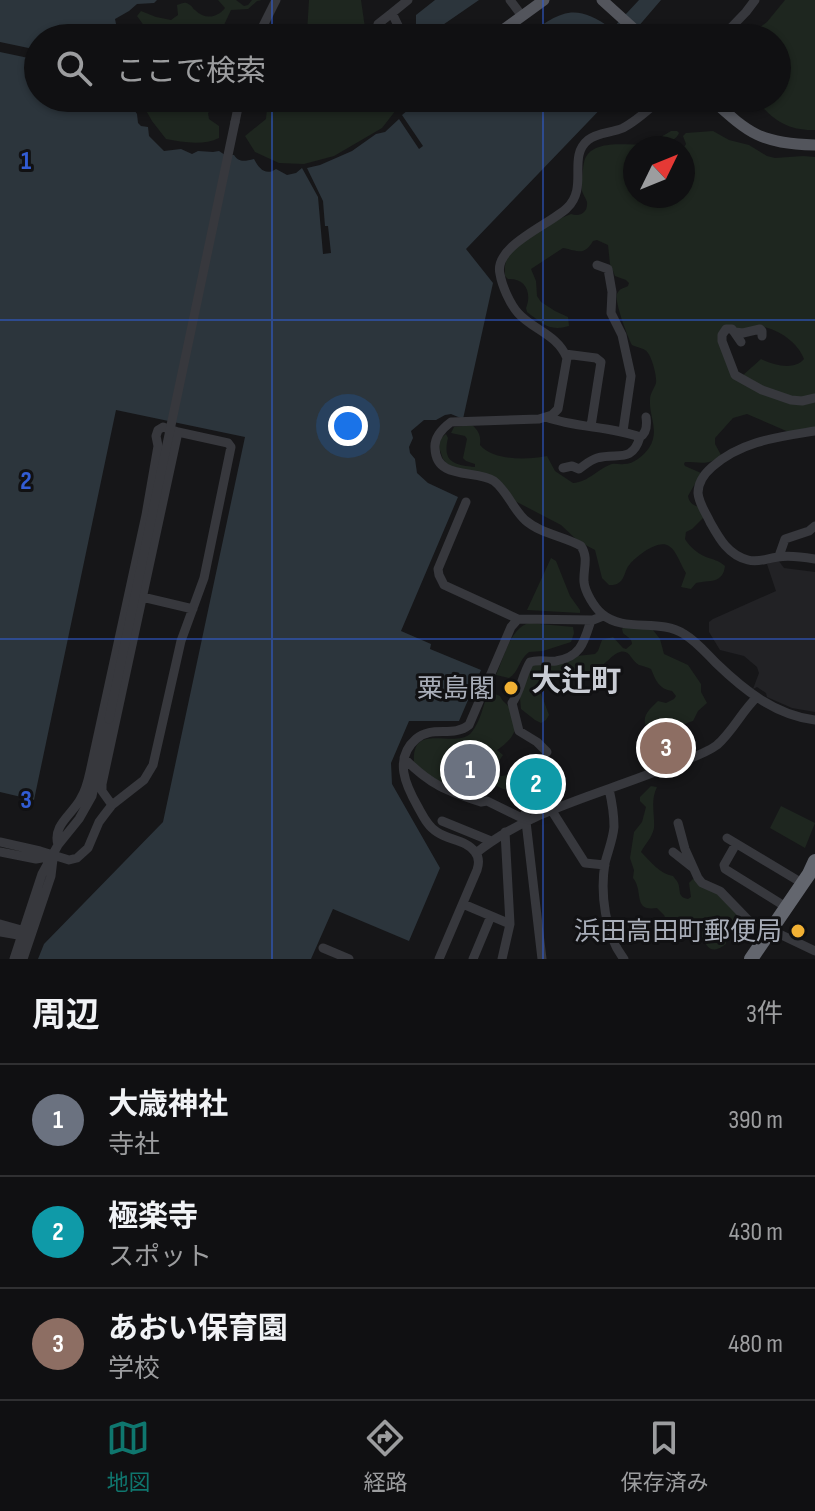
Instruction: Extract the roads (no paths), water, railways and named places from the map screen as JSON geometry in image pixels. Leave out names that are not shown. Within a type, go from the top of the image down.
[{"type":"highway","points":[[751,959],[810,874]]},
{"type":"main road","points":[[511,24],[544,0]]},
{"type":"main road","points":[[602,0],[629,24]]},
{"type":"main road","points":[[727,112],[761,138],[815,145]]},
{"type":"street","points":[[263,24],[276,0]]},
{"type":"street","points":[[268,14],[285,0]]},
{"type":"street","points":[[378,24],[408,0]]},
{"type":"street","points":[[510,0],[522,16]]},
{"type":"street","points":[[734,24],[755,0]]},
{"type":"street","points":[[392,13],[397,24]]},
{"type":"street","points":[[14,959],[25,934],[42,874],[92,796],[237,112]]},
{"type":"street","points":[[643,112],[621,129],[587,141],[578,158],[578,192],[574,199],[564,211],[511,248],[503,256],[499,267],[516,311],[557,343],[567,358],[555,412],[539,419],[451,422],[439,434],[435,448],[438,458],[450,470],[492,480],[526,521],[581,546],[585,557],[586,589],[603,616],[629,624],[675,629],[686,635],[757,697],[782,712],[815,720]]},
{"type":"street","points":[[597,265],[608,269],[612,292],[611,313],[622,335],[631,376],[623,431]]},
{"type":"street","points":[[762,336],[758,328],[745,332],[726,329],[722,341],[735,375],[762,390],[791,400],[815,398]]},
{"type":"street","points":[[735,332],[741,342]]},
{"type":"street","points":[[565,354],[596,358],[601,362],[591,426]]},
{"type":"street","points":[[546,417],[640,437]]},
{"type":"street","points":[[563,468],[572,466],[579,469],[595,459],[627,455],[645,430],[646,417]]},
{"type":"street","points":[[0,842],[69,860],[83,854],[99,822],[112,805],[144,780],[153,765],[181,641],[204,578],[231,445],[228,443],[163,427],[158,430],[146,515],[88,780],[81,799],[58,828],[58,845]]},
{"type":"street","points":[[815,431],[741,447],[705,474],[698,493],[718,537],[735,555],[753,561],[779,556],[815,559]]},
{"type":"street","points":[[112,805],[102,791],[102,784],[178,432]]},
{"type":"street","points":[[466,502],[438,569],[441,581],[449,589],[518,619],[591,620],[603,616]]},
{"type":"street","points":[[779,556],[785,539],[815,526]]},
{"type":"street","points":[[128,593],[193,609]]},
{"type":"street","points":[[439,959],[479,862],[476,853],[466,845],[437,833],[429,826],[403,775],[404,758],[410,745],[420,736],[435,731],[466,729],[511,627],[518,619]]},
{"type":"street","points":[[547,752],[519,731],[512,703],[530,662],[555,661],[576,654],[591,620]]},
{"type":"street","points":[[476,853],[526,817],[552,811],[642,778],[716,746],[757,697]]},
{"type":"street","points":[[404,758],[421,776],[441,788],[481,802],[487,801],[526,817]]},
{"type":"street","points":[[609,789],[614,826],[605,865],[606,912],[616,949],[624,959]]},
{"type":"street","points":[[552,811],[584,862],[605,865]]},
{"type":"street","points":[[526,817],[542,959]]},
{"type":"street","points":[[442,821],[491,841]]},
{"type":"street","points":[[678,823],[694,872],[702,883],[720,891],[748,920],[815,951]]},
{"type":"street","points":[[502,959],[510,924],[505,832]]},
{"type":"street","points":[[727,838],[810,874]]},
{"type":"street","points":[[736,844],[724,865],[725,869],[786,907]]},
{"type":"street","points":[[0,852],[36,859],[53,856]]},
{"type":"street","points":[[673,852],[694,868]]},
{"type":"street","points":[[463,904],[510,924]]},
{"type":"street","points":[[473,959],[491,916]]},
{"type":"street","points":[[0,924],[25,934]]},
{"type":"street","points":[[0,932],[25,934]]},
{"type":"street","points":[[23,959],[25,934]]},
{"type":"street","points":[[323,948],[349,959]]},
{"type":"place","name":"粟島閣","points":[[511,688]]},
{"type":"place","name":"あおい保育園","points":[[666,748]]},
{"type":"place","name":"大歳神社","points":[[470,770]]},
{"type":"place","name":"極楽寺","points":[[536,784]]},
{"type":"place","name":"浜田高田町郵便局","points":[[798,931]]},
{"type":"district","name":"大辻町","points":[[576,681]]}]
